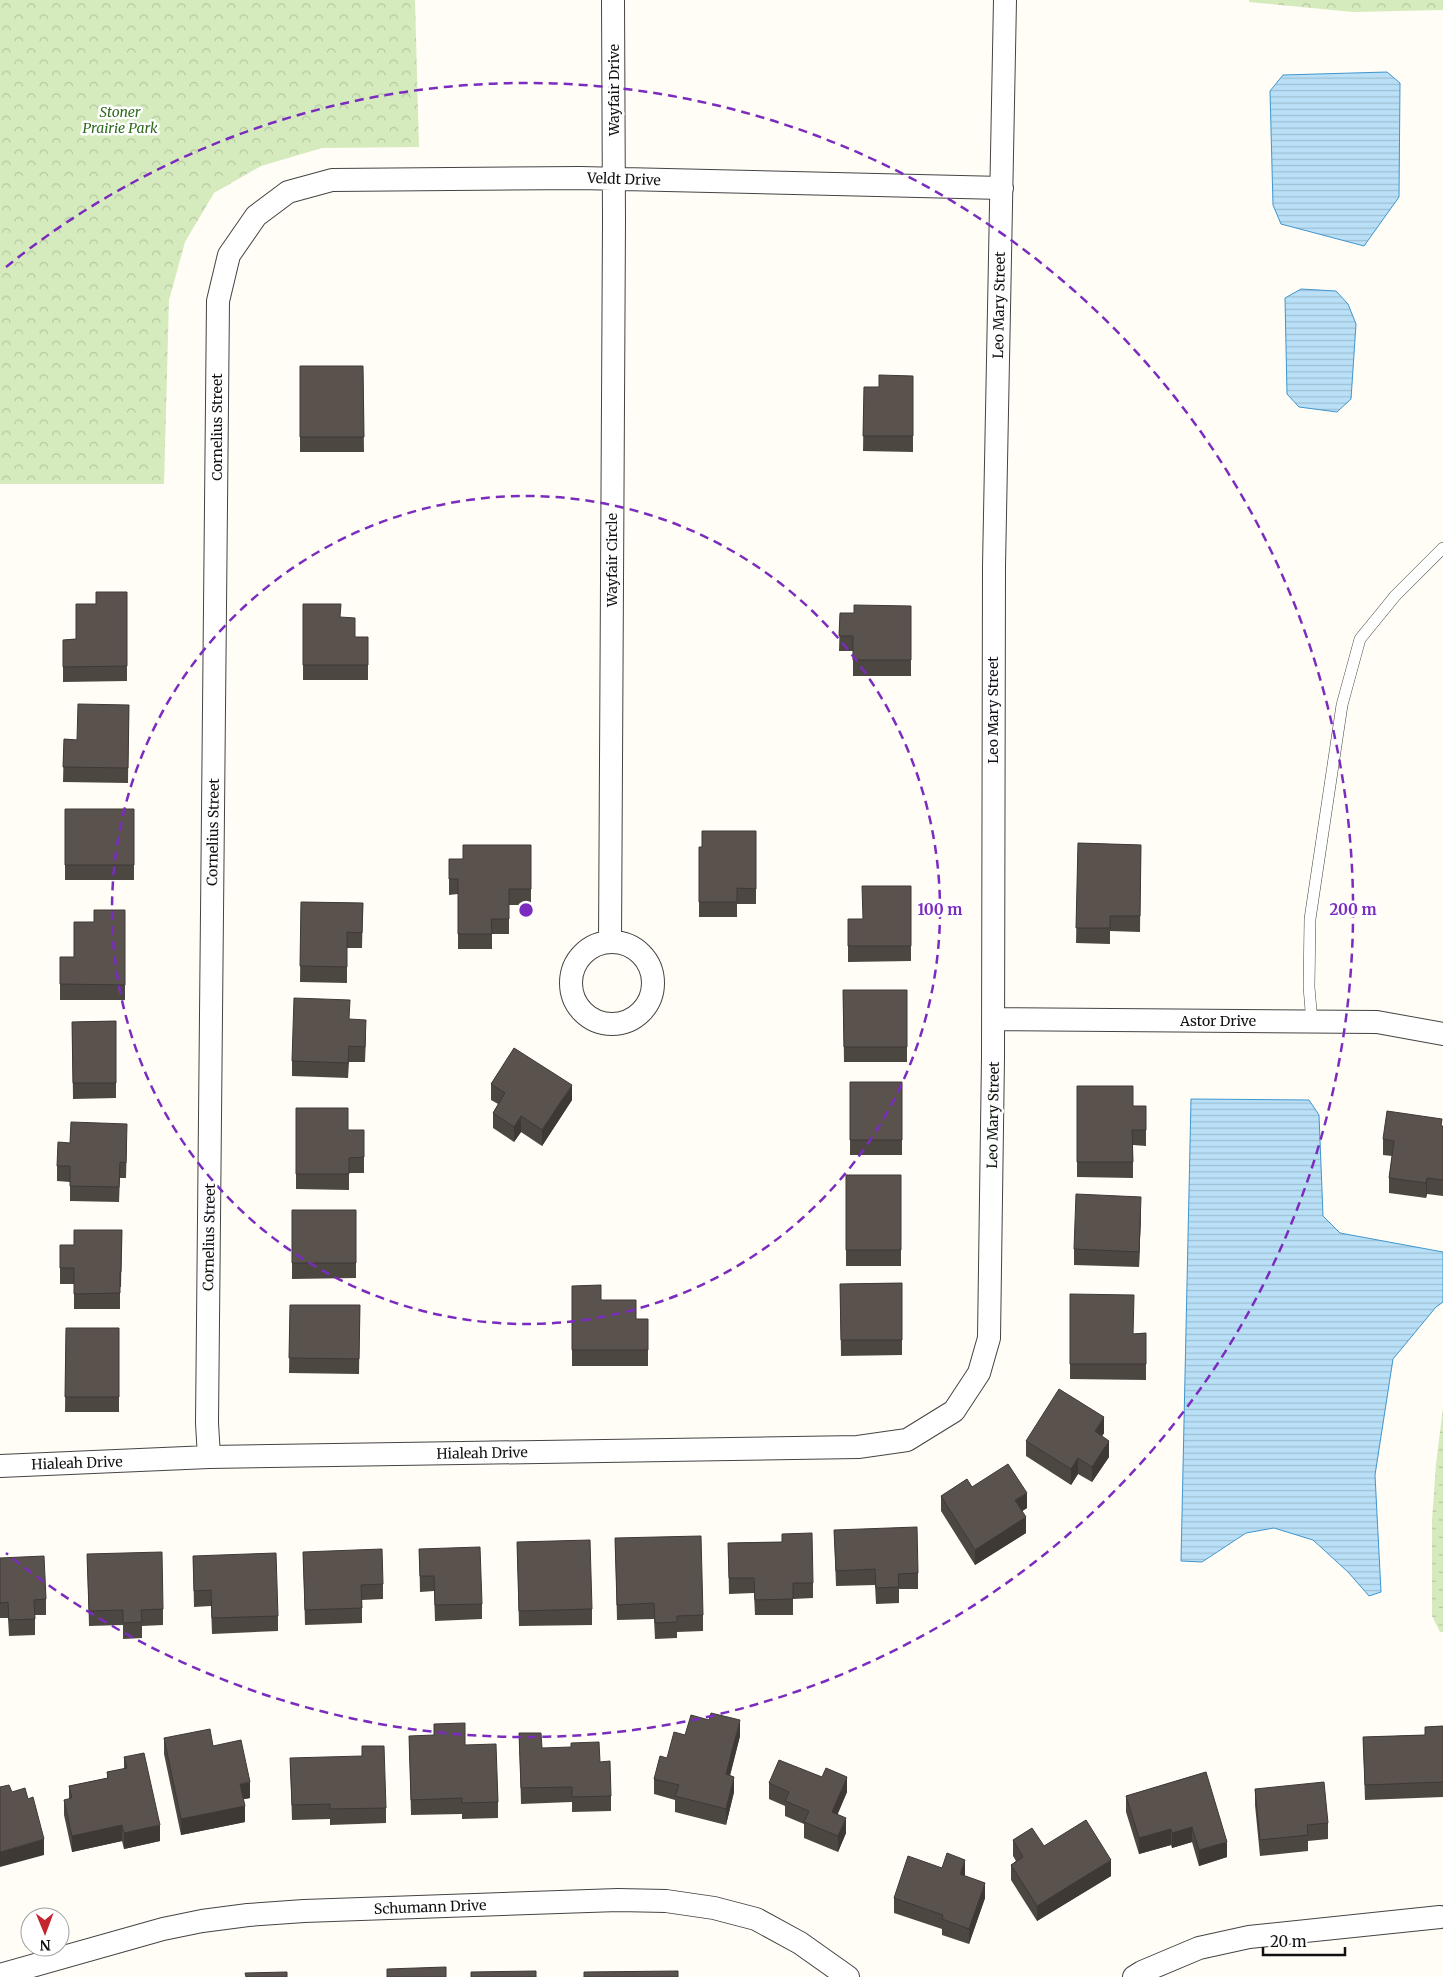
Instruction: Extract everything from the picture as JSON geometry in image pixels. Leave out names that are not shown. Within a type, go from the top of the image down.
[{"type":"street","name":"Wayfair Drive","points":[[613,0],[614,179]]},
{"type":"street","name":"Leo Mary Street","points":[[954,1410],[979,1373],[990,1338],[994,566],[1005,0]]},
{"type":"street","name":"Veldt Drive","points":[[256,216],[288,192],[332,180],[614,179],[1002,188]]},
{"type":"street","name":"Wayfair Circle","points":[[610,942],[614,179]]},
{"type":"street","name":"Cornelius Street","points":[[209,1457],[207,1403],[218,301],[229,255],[256,216]]},
{"type":"street","name":"Astor Drive","points":[[993,1019],[1376,1022],[1443,1034]]},
{"type":"street","name":"Hialeah Drive","points":[[0,1466],[209,1457],[858,1447],[907,1440],[954,1410]]},
{"type":"street","name":"Schumann Drive","points":[[0,1975],[163,1929],[202,1921],[248,1915],[304,1911],[618,1900],[666,1901],[714,1908],[756,1919],[800,1942],[848,1977]]},
{"type":"street","points":[[1134,1977],[1199,1948],[1249,1937],[1440,1917]]},
{"type":"lane","points":[[1312,1022],[1309,987],[1310,919],[1342,705],[1357,648],[1360,639],[1395,596],[1443,548]]},
{"type":"green space","name":"Stoner Prairie Park","points":[[0,0],[415,0],[419,147],[322,148],[261,166],[214,193],[185,242],[169,300],[164,484],[0,484]]},
{"type":"green space","points":[[1249,0],[1443,0],[1443,10],[1353,12],[1249,2]]},
{"type":"green space","points":[[1443,1408],[1443,1632],[1440,1632],[1432,1616],[1432,1520]]},
{"type":"water","points":[[1387,72],[1400,83],[1399,197],[1364,246],[1281,224],[1273,205],[1270,91],[1283,75]]},
{"type":"water","points":[[1301,289],[1336,291],[1348,304],[1356,324],[1351,399],[1337,412],[1299,407],[1287,394],[1285,298]]},
{"type":"water","points":[[1191,1099],[1309,1100],[1319,1115],[1323,1216],[1340,1233],[1443,1252],[1443,1302],[1436,1307],[1393,1359],[1375,1475],[1381,1592],[1369,1596],[1348,1572],[1313,1540],[1274,1528],[1246,1533],[1202,1562],[1181,1561]]},
{"type":"building","points":[[300,366],[363,366],[364,437],[300,437]]},
{"type":"building","points":[[879,375],[913,376],[913,436],[863,436],[864,387],[879,387]]},
{"type":"building","points":[[96,592],[127,592],[127,666],[63,667],[63,640],[76,639],[76,604],[96,604]]},
{"type":"building","points":[[303,604],[341,604],[340,617],[355,618],[355,637],[368,637],[368,665],[303,665]]},
{"type":"building","points":[[854,605],[911,606],[911,660],[853,660],[853,636],[839,636],[840,613],[854,613]]},
{"type":"building","points":[[78,704],[129,705],[128,768],[63,767],[64,739],[77,740]]},
{"type":"building","points":[[65,809],[134,809],[134,865],[65,865]]},
{"type":"building","points":[[702,831],[756,831],[756,889],[737,888],[737,902],[699,902],[699,847],[702,847]]},
{"type":"building","points":[[1078,843],[1141,845],[1140,916],[1110,916],[1110,928],[1076,928]]},
{"type":"building","points":[[463,845],[531,845],[531,889],[509,889],[509,919],[491,919],[492,934],[458,934],[458,879],[449,879],[449,859],[463,859]]},
{"type":"building","points":[[862,886],[911,886],[911,946],[848,946],[848,919],[863,919]]},
{"type":"building","points":[[301,902],[363,903],[362,933],[347,932],[347,967],[300,966]]},
{"type":"building","points":[[94,910],[125,910],[125,985],[60,984],[60,957],[74,957],[74,922],[94,922]]},
{"type":"building","points":[[843,990],[907,990],[907,1047],[844,1047]]},
{"type":"building","points":[[294,998],[350,1000],[349,1019],[366,1020],[365,1047],[349,1046],[348,1063],[292,1061]]},
{"type":"building","points":[[116,1021],[116,1083],[73,1083],[72,1022]]},
{"type":"building","points":[[514,1048],[572,1085],[542,1130],[521,1116],[514,1127],[493,1113],[505,1093],[491,1084]]},
{"type":"building","points":[[850,1082],[902,1082],[902,1140],[850,1140]]},
{"type":"building","points":[[1077,1086],[1133,1086],[1133,1106],[1146,1106],[1146,1130],[1132,1130],[1133,1162],[1077,1162]]},
{"type":"building","points":[[296,1108],[348,1108],[348,1130],[364,1130],[364,1157],[349,1158],[349,1174],[296,1174]]},
{"type":"building","points":[[1387,1111],[1442,1119],[1443,1180],[1427,1178],[1426,1183],[1389,1178],[1394,1141],[1383,1139]]},
{"type":"building","points":[[71,1122],[127,1124],[126,1163],[120,1162],[119,1187],[70,1186],[70,1166],[57,1166],[58,1142],[70,1143]]},
{"type":"building","points":[[846,1175],[901,1175],[901,1250],[846,1250]]},
{"type":"building","points":[[1076,1194],[1141,1197],[1139,1252],[1074,1249]]},
{"type":"building","points":[[292,1210],[356,1210],[356,1263],[292,1263]]},
{"type":"building","points":[[74,1230],[122,1230],[120,1293],[74,1294],[74,1268],[60,1268],[60,1245],[74,1245]]},
{"type":"building","points":[[902,1283],[902,1340],[841,1340],[840,1284]]},
{"type":"building","points":[[601,1285],[601,1300],[636,1300],[636,1319],[648,1319],[648,1350],[572,1350],[572,1286]]},
{"type":"building","points":[[1070,1294],[1134,1295],[1133,1334],[1146,1333],[1146,1364],[1070,1364]]},
{"type":"building","points":[[290,1305],[360,1305],[359,1359],[289,1358]]},
{"type":"building","points":[[66,1328],[119,1328],[119,1397],[65,1397]]},
{"type":"building","points":[[1059,1389],[1104,1417],[1095,1431],[1109,1441],[1092,1467],[1078,1458],[1071,1469],[1026,1441]]},
{"type":"building","points":[[1008,1464],[1027,1493],[1015,1500],[1026,1517],[975,1550],[941,1496],[967,1479],[972,1487]]},
{"type":"building","points":[[917,1527],[918,1573],[898,1574],[899,1587],[876,1588],[875,1569],[836,1571],[834,1530]]},
{"type":"building","points":[[812,1533],[813,1583],[793,1583],[793,1599],[755,1600],[754,1578],[729,1578],[728,1543],[782,1542],[782,1534]]},
{"type":"building","points":[[701,1536],[703,1615],[677,1616],[677,1622],[655,1623],[654,1603],[617,1605],[615,1538]]},
{"type":"building","points":[[590,1540],[592,1609],[519,1611],[517,1542]]},
{"type":"building","points":[[480,1547],[482,1604],[435,1605],[434,1576],[420,1576],[419,1549]]},
{"type":"building","points":[[382,1549],[383,1584],[361,1585],[362,1608],[305,1610],[303,1552]]},
{"type":"building","points":[[162,1552],[163,1609],[141,1610],[142,1622],[123,1623],[123,1610],[89,1611],[87,1554]]},
{"type":"building","points":[[276,1553],[278,1616],[212,1618],[211,1590],[194,1591],[193,1556]]},
{"type":"building","points":[[44,1556],[46,1599],[34,1600],[35,1619],[9,1620],[8,1602],[0,1603],[0,1558]]},
{"type":"building","points":[[711,1713],[740,1720],[726,1774],[734,1777],[726,1809],[675,1796],[679,1785],[654,1779],[660,1756],[667,1758],[674,1732],[685,1735],[691,1715],[709,1720]]},
{"type":"building","points":[[465,1723],[465,1745],[496,1744],[498,1802],[462,1803],[462,1798],[411,1800],[409,1736],[434,1735],[434,1724]]},
{"type":"building","points":[[1443,1726],[1443,1782],[1365,1785],[1363,1737],[1425,1735],[1425,1727]]},
{"type":"building","points":[[210,1729],[213,1746],[241,1740],[250,1782],[240,1784],[245,1806],[181,1819],[164,1738]]},
{"type":"building","points":[[519,1733],[541,1733],[542,1748],[571,1747],[571,1743],[599,1742],[600,1762],[610,1761],[611,1796],[572,1797],[572,1787],[521,1788]]},
{"type":"building","points":[[362,1746],[384,1746],[386,1808],[330,1809],[330,1804],[292,1805],[290,1758],[362,1756]]},
{"type":"building","points":[[144,1753],[160,1825],[124,1833],[122,1825],[72,1836],[64,1800],[72,1798],[69,1786],[108,1778],[107,1772],[127,1768],[124,1757]]},
{"type":"building","points":[[779,1760],[822,1777],[826,1768],[847,1777],[832,1812],[846,1818],[838,1836],[804,1822],[809,1811],[785,1801],[789,1792],[769,1783]]},
{"type":"building","points":[[1206,1772],[1227,1842],[1199,1850],[1192,1827],[1172,1833],[1171,1829],[1139,1838],[1126,1796]]},
{"type":"building","points":[[1324,1782],[1328,1823],[1307,1825],[1308,1835],[1260,1840],[1255,1789]]},
{"type":"building","points":[[9,1785],[12,1792],[25,1788],[28,1799],[33,1797],[44,1839],[0,1852],[0,1787]]},
{"type":"building","points":[[1086,1820],[1111,1860],[1037,1906],[1011,1865],[1023,1857],[1013,1840],[1032,1828],[1044,1846]]},
{"type":"building","points":[[947,1853],[965,1860],[960,1874],[985,1883],[969,1929],[942,1919],[943,1915],[894,1898],[908,1856],[942,1868]]},
{"type":"building","points":[[446,1967],[446,1977],[387,1977],[387,1969]]},
{"type":"building","points":[[536,1971],[536,1977],[471,1977],[471,1972]]},
{"type":"building","points":[[678,1971],[678,1977],[584,1977],[584,1972]]},
{"type":"building","points":[[287,1972],[287,1977],[246,1977],[245,1973]]}]
